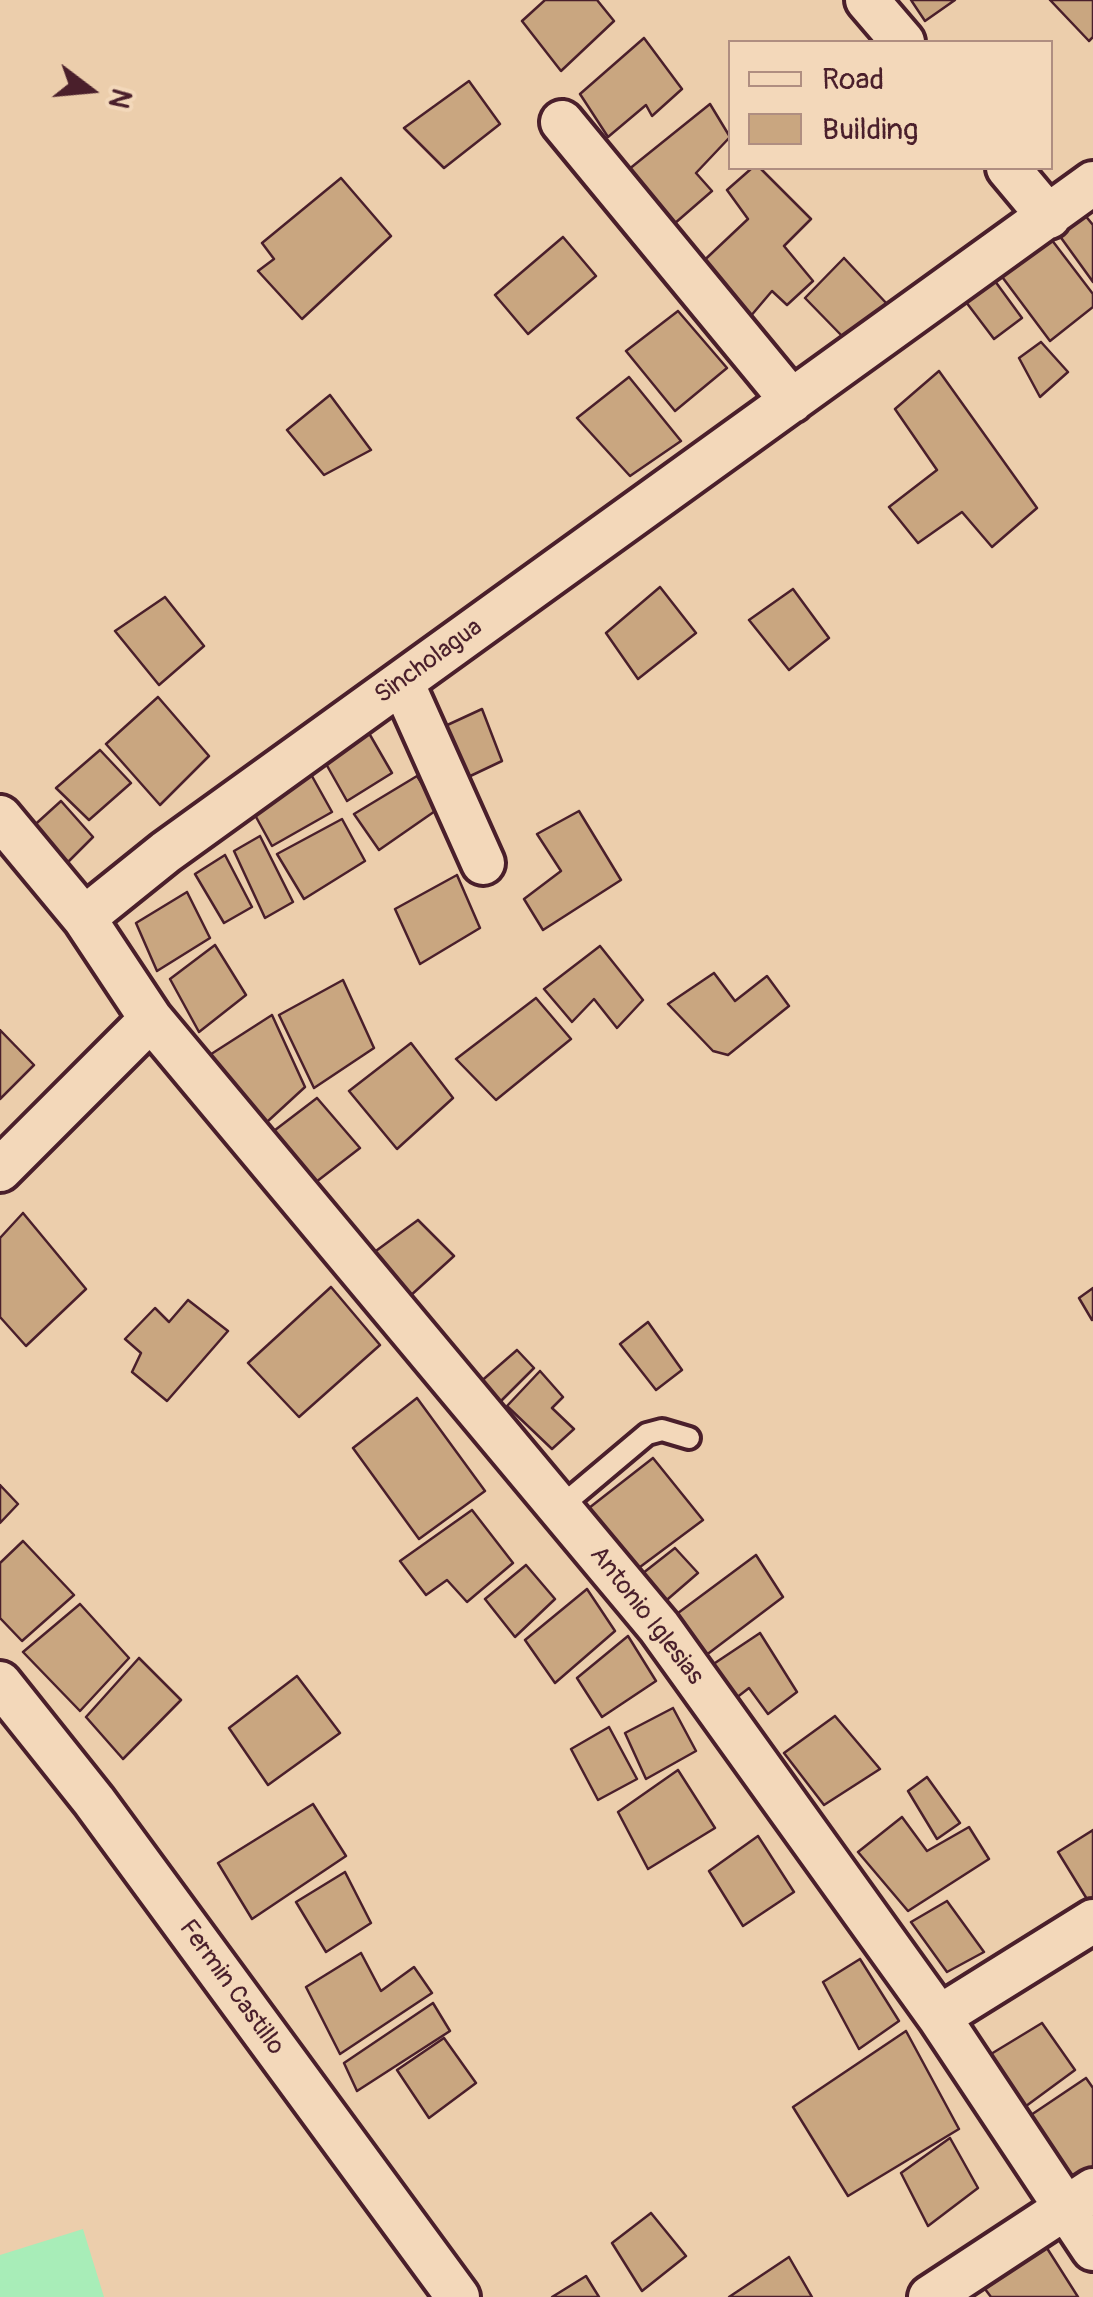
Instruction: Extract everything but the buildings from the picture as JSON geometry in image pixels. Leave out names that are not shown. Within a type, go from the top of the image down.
[{"type":"street","points":[[867,0],[901,40]]},
{"type":"street","points":[[562,122],[792,401]]},
{"type":"street","points":[[1010,170],[1049,217]]},
{"type":"street","name":"Sincholagua","points":[[84,918],[166,852],[1093,182]]},
{"type":"street","points":[[402,682],[482,863]]},
{"type":"street","points":[[0,818],[84,918],[151,1019],[0,1170]]},
{"type":"street","name":"Antonio Iglesias","points":[[151,1019],[659,1627],[939,2017],[1078,2200],[1093,2250]]},
{"type":"street","name":"Fermin Castillo","points":[[0,1683],[94,1800],[458,2297]]},
{"type":"street","points":[[939,2017],[1093,1921]]},
{"type":"street","points":[[930,2297],[1078,2200]]},
{"type":"lane","points":[[560,1508],[647,1434],[662,1430],[689,1438]]},
{"type":"green space","points":[[83,2229],[104,2297],[0,2297],[0,2255]]}]
